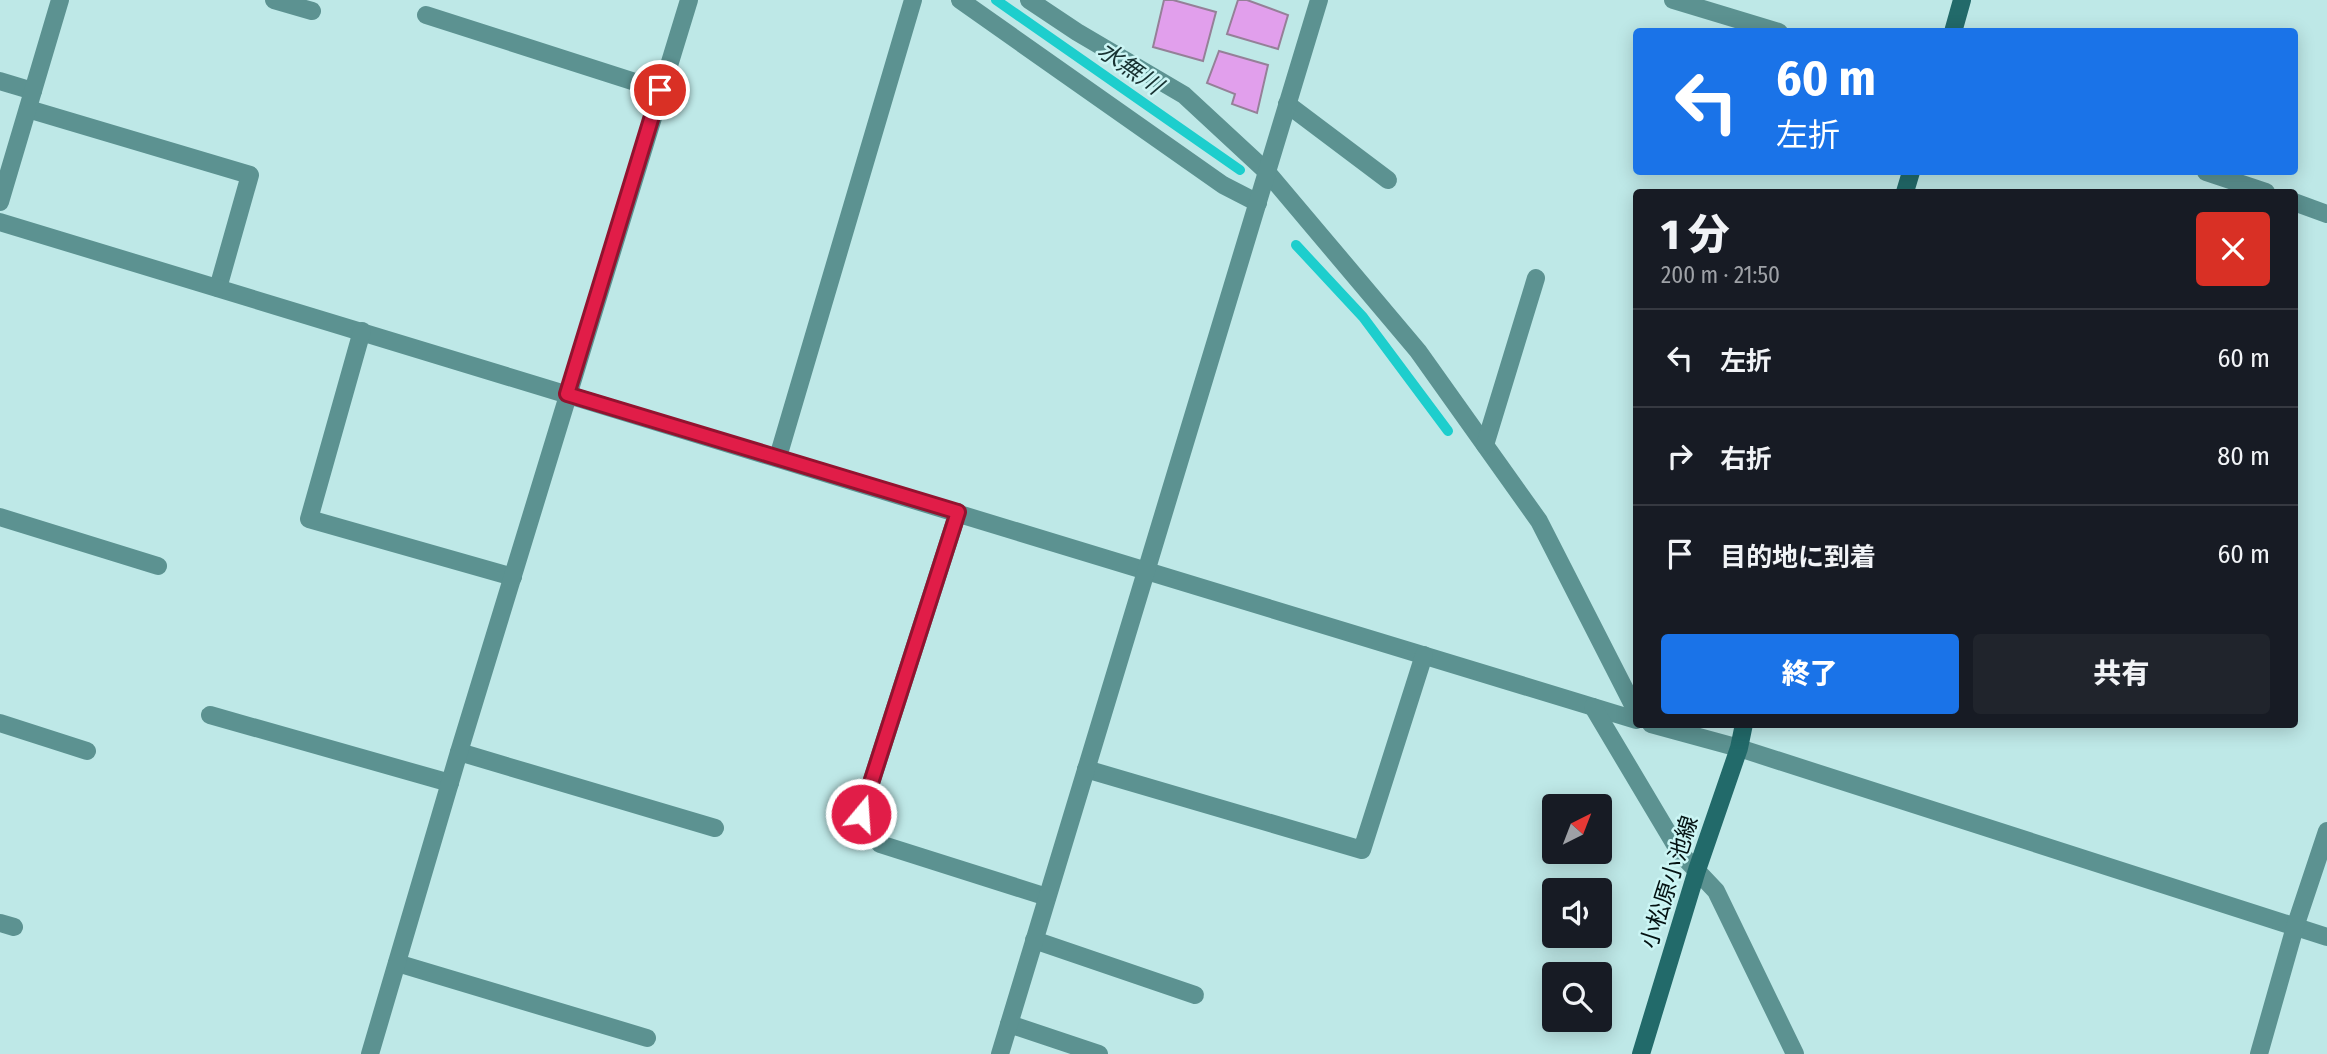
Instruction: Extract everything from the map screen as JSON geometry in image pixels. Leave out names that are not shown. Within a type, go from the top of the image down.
[{"type":"main road","points":[[1954,28],[1962,0]]},
{"type":"main road","name":"小松原小池線","points":[[1641,1054],[1743,728]]},
{"type":"street","points":[[0,202],[60,0]]},
{"type":"street","points":[[274,0],[312,11]]},
{"type":"street","points":[[370,1054],[567,394],[689,0]]},
{"type":"street","points":[[778,457],[914,0]]},
{"type":"street","points":[[960,0],[1212,177],[1258,203]]},
{"type":"street","points":[[1029,0],[1077,32],[1184,95],[1267,172],[1418,351],[1539,521],[1633,705]]},
{"type":"street","points":[[1000,1054],[1319,0]]},
{"type":"street","points":[[1672,0],[1766,28]]},
{"type":"street","points":[[426,15],[660,90]]},
{"type":"street","points":[[0,81],[33,91]]},
{"type":"street","points":[[1287,104],[1388,180]]},
{"type":"street","points":[[27,109],[250,175],[218,288]]},
{"type":"street","points":[[2215,175],[2257,189]]},
{"type":"street","points":[[2298,203],[2327,214]]},
{"type":"street","points":[[0,222],[1633,719]]},
{"type":"street","points":[[1485,445],[1536,278]]},
{"type":"street","points":[[362,331],[309,519],[513,577]]},
{"type":"street","points":[[958,512],[861,814],[880,844],[1048,897]]},
{"type":"street","points":[[0,517],[158,566]]},
{"type":"street","points":[[1086,769],[1362,850],[1424,655]]},
{"type":"street","points":[[1593,707],[1680,853],[1716,891],[1795,1054]]},
{"type":"street","points":[[210,715],[450,783]]},
{"type":"street","points":[[0,723],[87,751]]},
{"type":"street","points":[[1666,728],[1739,748],[2327,937]]},
{"type":"street","points":[[459,752],[715,828]]},
{"type":"street","points":[[2259,1054],[2295,927],[2327,831]]},
{"type":"street","points":[[1034,940],[1195,995]]},
{"type":"street","points":[[397,963],[647,1038]]},
{"type":"street","points":[[1009,1024],[1099,1054]]},
{"type":"building","points":[[1164,0],[1216,12],[1203,61],[1153,47]]},
{"type":"building","points":[[1238,0],[1247,0],[1288,15],[1278,49],[1227,34]]},
{"type":"building","points":[[1219,51],[1268,65],[1257,113],[1232,104],[1235,94],[1207,83]]},
{"type":"waterway","name":"水無川","points":[[996,0],[1240,170]]},
{"type":"waterway","name":"水無川","points":[[1296,245],[1363,317],[1448,431]]},
{"type":"route","points":[[660,90],[567,394],[958,512],[861,814]]}]
